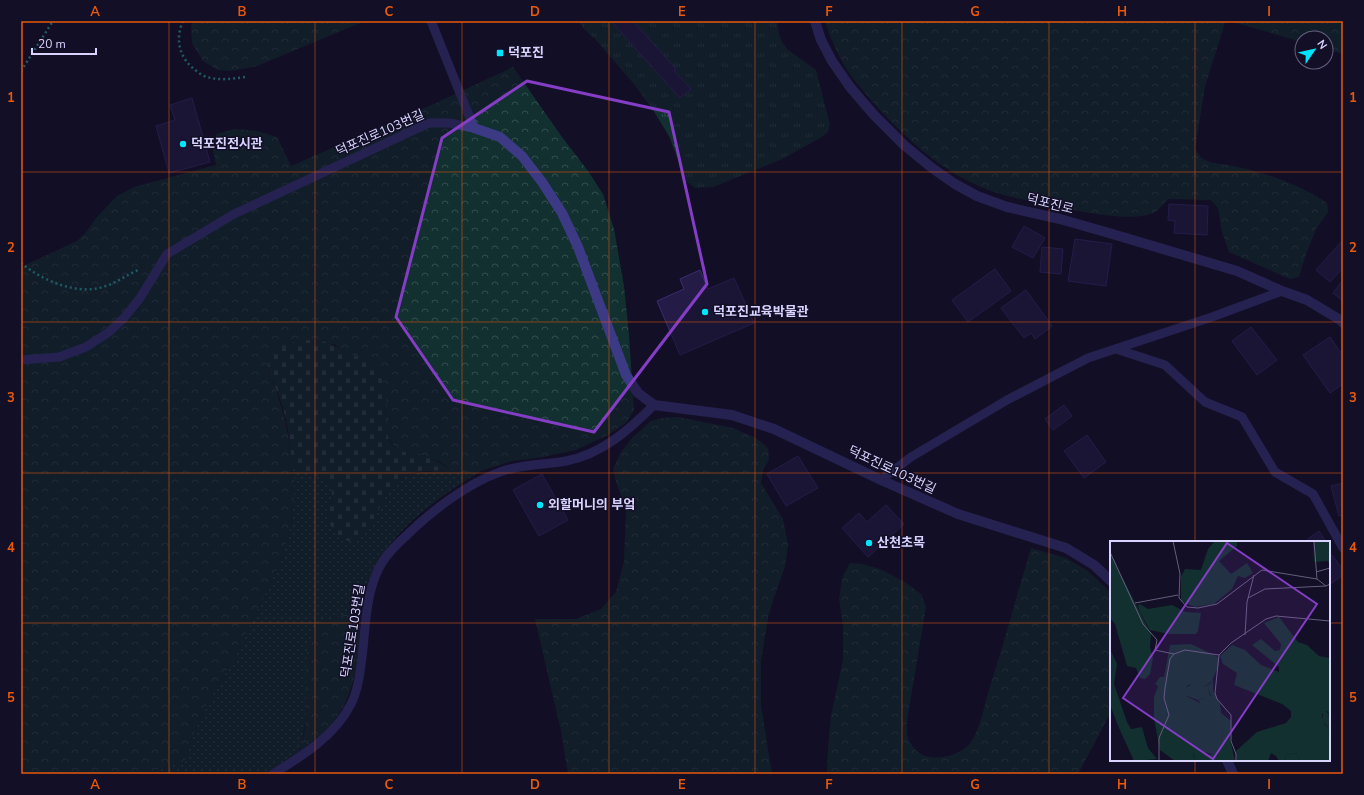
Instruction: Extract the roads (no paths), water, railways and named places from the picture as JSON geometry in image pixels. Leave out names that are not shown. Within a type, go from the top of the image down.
[{"type":"street","name":"덕포진로","points":[[815,21],[821,40],[832,61],[850,87],[874,115],[904,145],[932,168],[955,184],[977,196],[1007,207],[1060,219],[1237,271],[1282,292],[1307,300],[1343,323]]},
{"type":"street","name":"덕포진로103번길","points":[[474,128],[500,137],[522,156],[542,182],[562,213],[578,247],[626,375],[638,393],[654,405],[732,415],[774,429],[881,480],[958,514],[1066,548],[1094,565],[1110,580]]},
{"type":"street","points":[[1227,761],[1233,774]]},
{"type":"lane","points":[[431,21],[474,128]]},
{"type":"lane","name":"덕포진로103번길","points":[[21,360],[58,357],[86,347],[109,332],[124,318],[140,298],[167,254],[234,214],[429,123],[449,123],[474,128]]},
{"type":"lane","points":[[881,480],[912,457],[1007,400],[1088,358],[1282,292]]},
{"type":"lane","points":[[1116,349],[1165,365],[1205,402],[1242,417],[1275,472],[1313,494],[1343,548]]},
{"type":"lane","name":"덕포진로103번길","points":[[273,774],[294,761],[327,736],[339,722],[350,705],[354,696],[360,670],[370,593],[384,560],[406,536],[438,508],[475,484],[502,471],[518,467],[568,460],[594,452],[614,440],[654,405]]},
{"type":"place","name":"덕포진","points":[[500,53]]},
{"type":"place","name":"덕포진전시관","points":[[183,144]]},
{"type":"place","name":"덕포진교육박물관","points":[[705,312]]},
{"type":"place","name":"외할머니의 부엌","points":[[540,505]]},
{"type":"place","name":"산천초목","points":[[869,543]]}]
